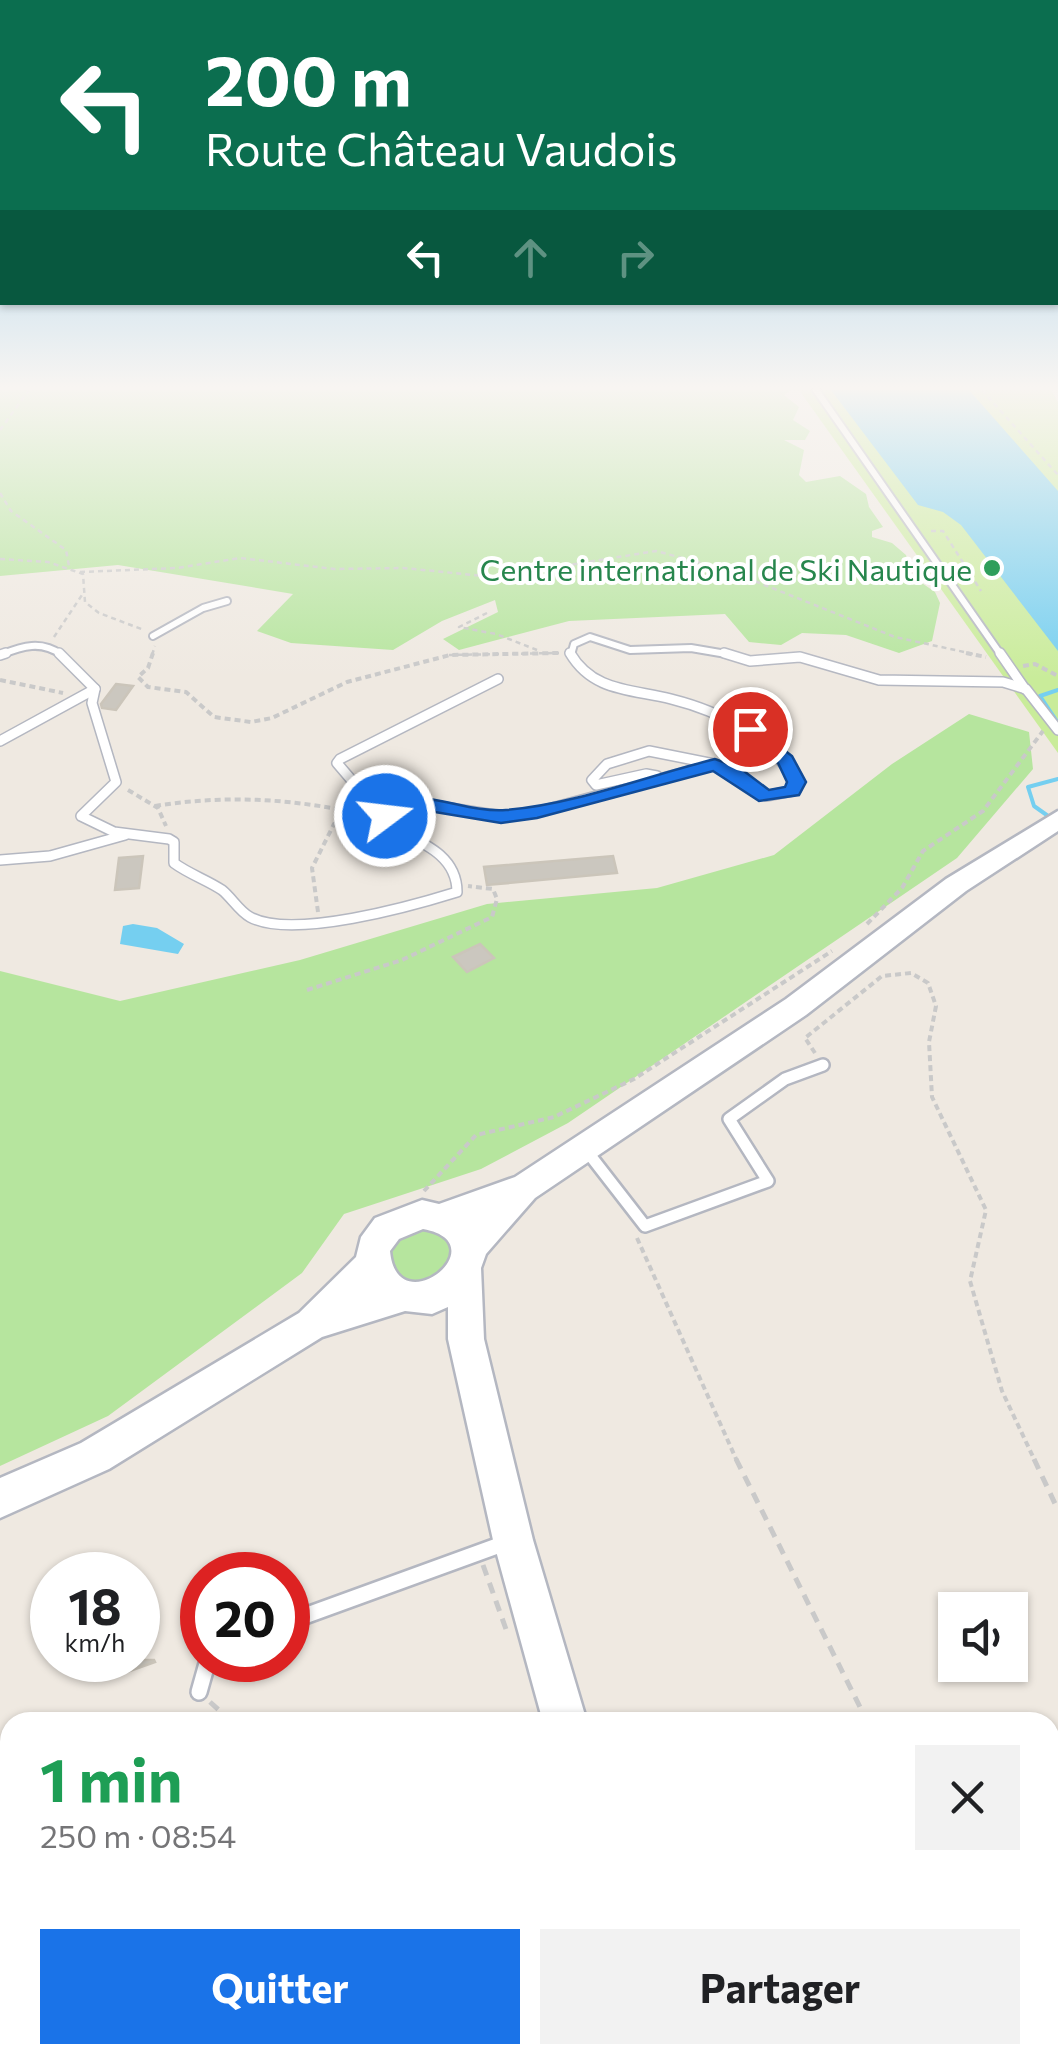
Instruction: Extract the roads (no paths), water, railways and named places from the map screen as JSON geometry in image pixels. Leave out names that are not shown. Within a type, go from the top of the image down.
[{"type":"main road","points":[[466,1339],[412,1297],[380,1282],[372,1264],[374,1246],[384,1230],[399,1219],[432,1216],[527,1186],[796,1007],[956,886],[1046,826]]},
{"type":"main road","points":[[312,1324],[412,1297],[440,1294],[455,1284],[467,1260],[527,1186]]},
{"type":"main road","points":[[432,1216],[461,1231],[467,1260],[466,1339],[496,1546],[562,1712]]},
{"type":"main road","points":[[0,1498],[95,1456],[312,1324],[372,1264]]},
{"type":"lane","points":[[884,486],[1058,730]]},
{"type":"lane","points":[[153,636],[203,608],[227,601]]},
{"type":"lane","points":[[663,777],[646,774],[596,785],[592,780],[607,764],[649,751],[668,753],[678,759],[703,758],[733,772],[766,796],[792,791],[797,782],[785,760],[750,729],[647,694],[614,691],[579,668],[570,652],[574,644],[590,637],[630,650],[691,648],[722,652],[750,662],[800,657],[879,680],[981,679],[1026,690]]},
{"type":"lane","points":[[0,655],[56,647],[95,689]]},
{"type":"lane","points":[[392,805],[362,791],[343,773],[337,763],[342,754],[399,730],[466,690],[498,679]]},
{"type":"lane","points":[[0,741],[95,689]]},
{"type":"lane","points":[[95,689],[92,703],[116,782],[110,792],[86,805],[81,816],[97,826],[126,834],[166,836],[174,842],[174,863],[226,892],[251,918],[282,925],[320,921],[457,892],[459,884],[452,864],[386,824],[385,816],[392,805],[405,801],[501,816],[592,800],[715,764]]},
{"type":"lane","points":[[0,860],[50,856],[126,834]]},
{"type":"lane","points":[[585,1149],[604,1168],[645,1226],[768,1181],[729,1119],[785,1079],[824,1065]]},
{"type":"lane","points":[[310,1614],[496,1546]]},
{"type":"lane","points":[[198,1692],[201,1682]]},
{"type":"water","points":[[904,486],[1054,486],[1058,491],[1058,651],[961,525],[943,512],[918,505]]},
{"type":"water","points":[[123,926],[157,928],[184,944],[178,954],[120,944]]},
{"type":"waterway","points":[[1058,690],[1040,696],[1058,723]]},
{"type":"waterway","points":[[1058,779],[1028,787],[1034,806],[1058,823]]},
{"type":"place","name":"Centre international de Ski Nautique","points":[[992,568]]}]
